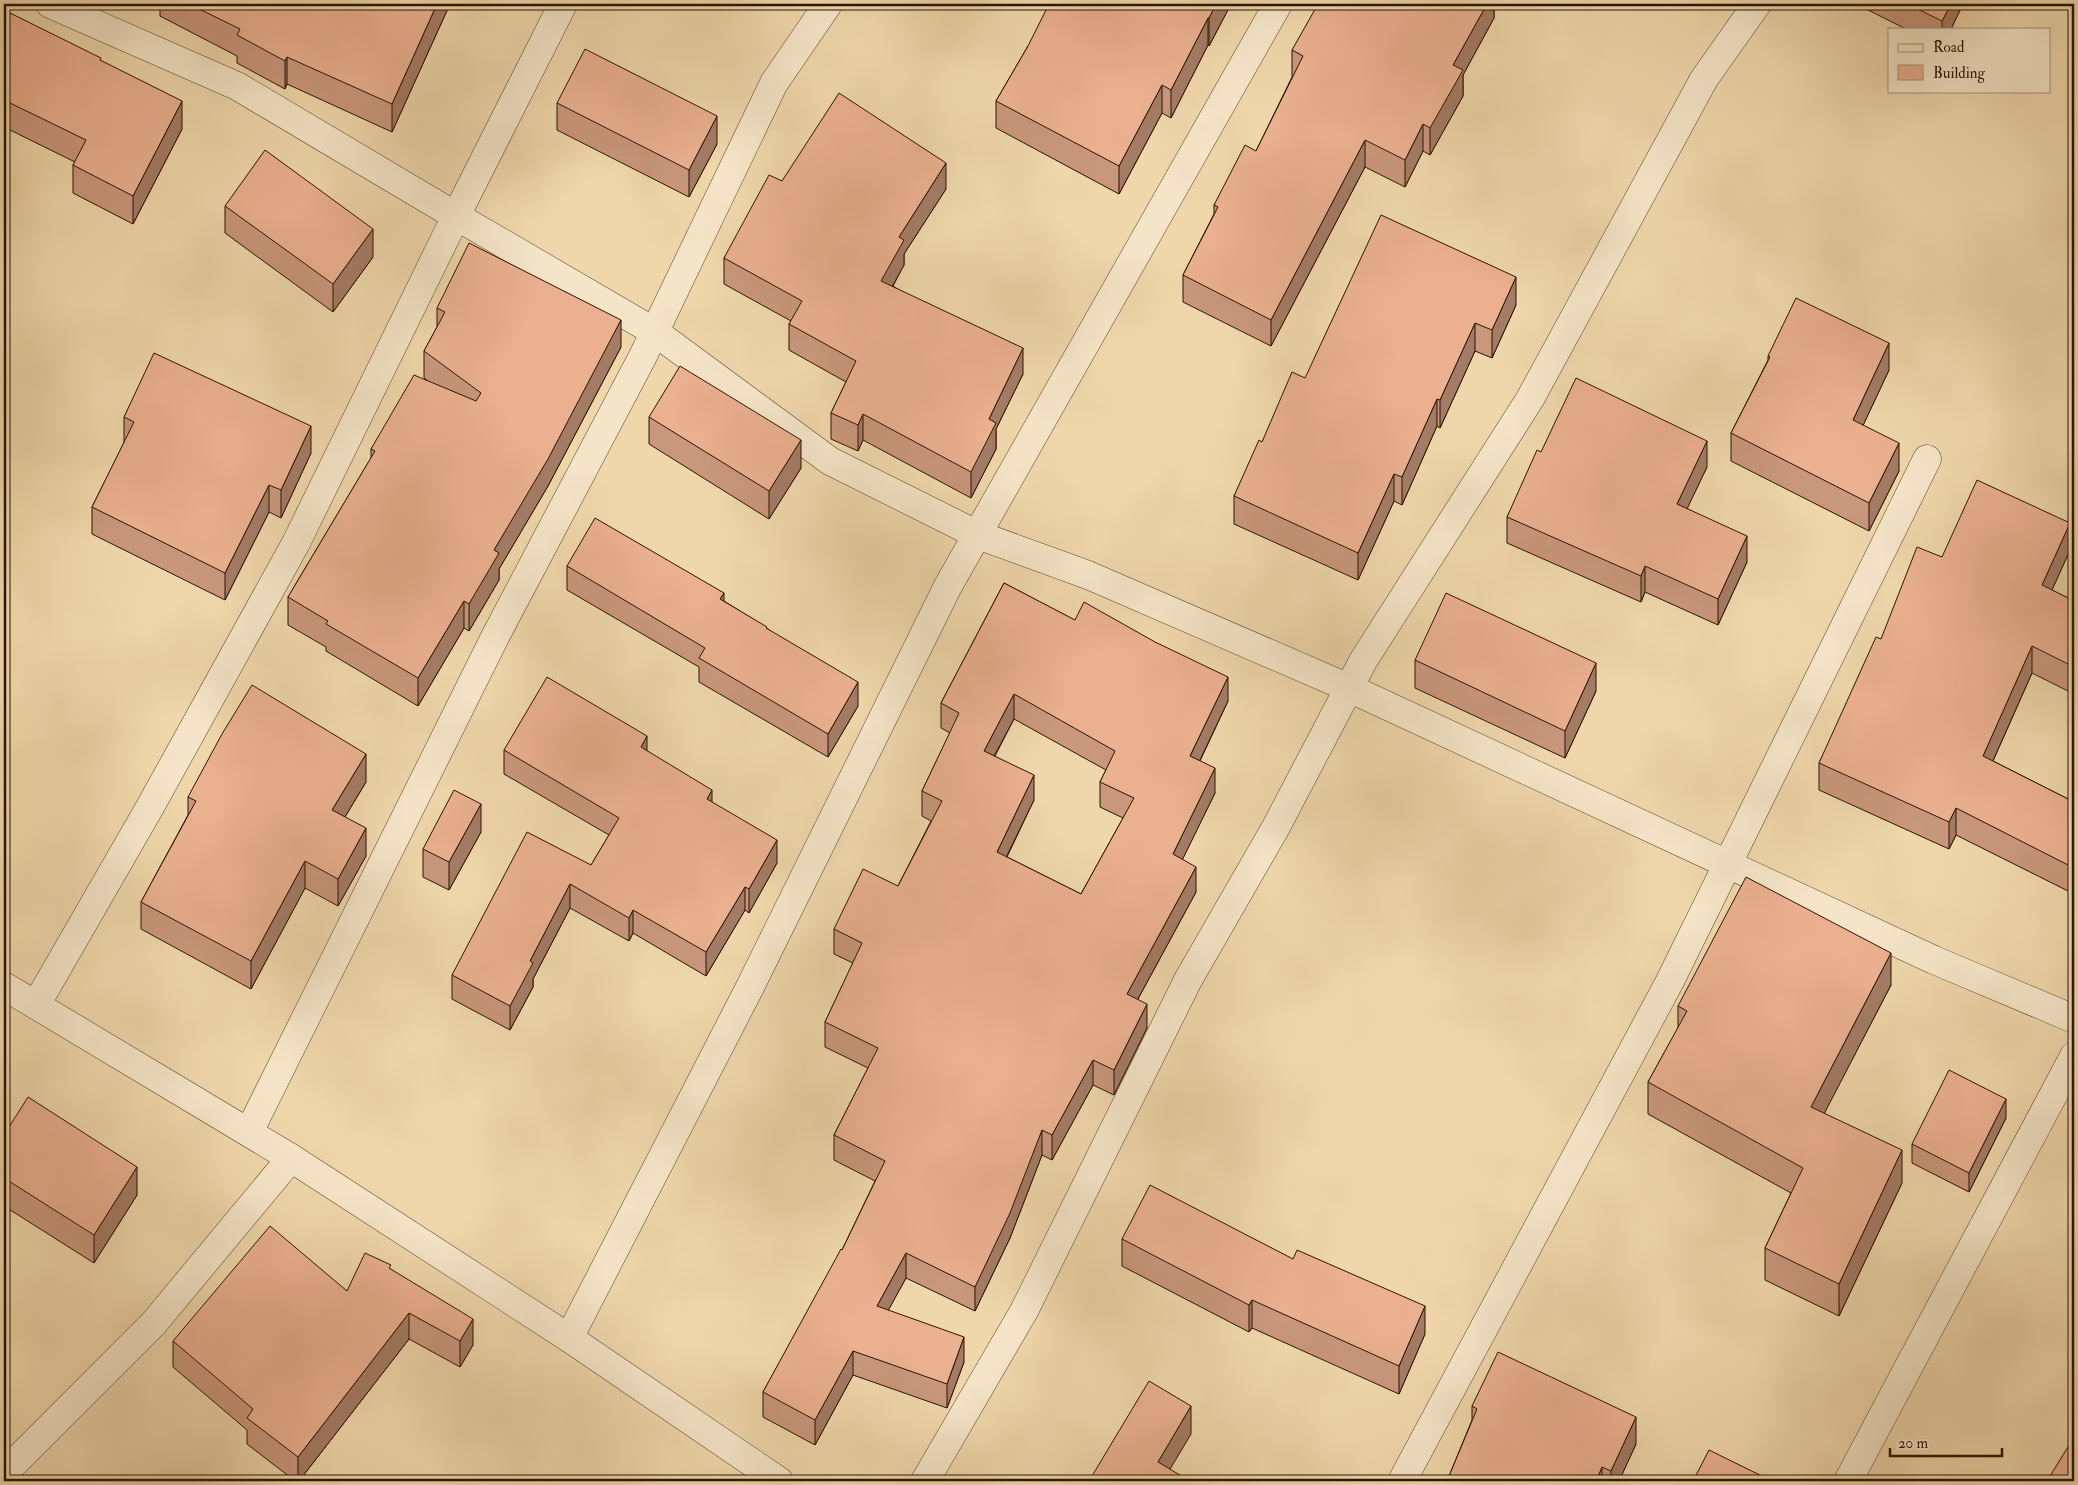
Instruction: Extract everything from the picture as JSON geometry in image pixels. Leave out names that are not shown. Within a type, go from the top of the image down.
[{"type":"street","points":[[50,4],[237,86],[655,332],[830,461],[978,535],[1088,575],[1349,688],[1934,960],[2074,1019]]},
{"type":"street","points":[[36,1005],[150,807],[296,543],[456,216],[563,4]]},
{"type":"street","points":[[249,1132],[495,637],[655,332],[774,84],[828,4]]},
{"type":"street","points":[[569,1338],[749,989],[948,586],[1278,4]]},
{"type":"street","points":[[925,1481],[1024,1311],[1188,980],[1276,827],[1363,660],[1530,399],[1704,79],[1757,4]]},
{"type":"street","points":[[1402,1481],[1670,981],[1927,459]]},
{"type":"street","points":[[4,986],[291,1158],[569,1338],[779,1481]]},
{"type":"street","points":[[1848,1481],[2074,1056]]},
{"type":"street","points":[[4,1474],[154,1324],[291,1158]]},
{"type":"building","points":[[189,4],[437,4],[392,104],[287,57],[285,61],[237,35],[240,29]]},
{"type":"building","points":[[1049,4],[1216,4],[1171,90],[1162,85],[1119,166],[996,101],[1028,46]]},
{"type":"building","points":[[1318,4],[1487,4],[1453,65],[1463,70],[1430,128],[1423,124],[1405,160],[1365,140],[1271,320],[1183,275],[1218,207],[1214,205],[1245,145],[1256,151],[1303,56],[1292,50]]},
{"type":"building","points":[[1907,4],[1951,4],[1942,21]]},
{"type":"building","points":[[4,10],[182,101],[133,196],[73,165],[86,140],[4,100]]},
{"type":"building","points":[[585,49],[717,116],[689,170],[557,103]]},
{"type":"building","points":[[839,93],[946,163],[899,237],[904,240],[881,281],[1023,348],[989,419],[996,423],[971,472],[863,414],[858,425],[831,413],[856,361],[789,324],[802,301],[724,258],[769,175],[782,181]]},
{"type":"building","points":[[265,150],[373,229],[333,284],[225,206]]},
{"type":"building","points":[[1381,215],[1516,277],[1492,330],[1475,323],[1440,400],[1437,399],[1402,477],[1394,474],[1358,553],[1234,496],[1259,440],[1262,442],[1292,372],[1305,378]]},
{"type":"building","points":[[469,243],[621,320],[548,459],[494,550],[499,553],[469,604],[464,601],[418,678],[326,624],[328,621],[288,597],[375,451],[371,449],[414,375],[476,401],[481,393],[424,351],[445,312],[437,308]]},
{"type":"building","points":[[1796,298],[1889,343],[1853,420],[1899,443],[1869,503],[1731,433],[1770,357],[1768,356]]},
{"type":"building","points":[[154,353],[311,426],[281,490],[269,485],[225,573],[92,507],[134,422],[124,417]]},
{"type":"building","points":[[680,366],[801,440],[769,491],[649,417]]},
{"type":"building","points":[[1576,378],[1707,441],[1677,504],[1747,536],[1718,599],[1645,566],[1641,576],[1507,517],[1537,450],[1541,452]]},
{"type":"building","points":[[1977,480],[2070,523],[2042,585],[2074,601],[2074,667],[2032,646],[1983,756],[2074,802],[2074,868],[1956,808],[1949,822],[1819,763],[1876,637],[1881,639],[1917,547],[1942,557]]},
{"type":"building","points":[[595,518],[724,593],[720,599],[858,682],[828,734],[699,658],[705,648],[567,566]]},
{"type":"building","points":[[1004,583],[1075,620],[1084,602],[1155,642],[1228,677],[1190,756],[1215,768],[1173,854],[1196,867],[1127,994],[1147,1004],[1114,1070],[1093,1060],[1052,1135],[1042,1130],[1010,1213],[975,1287],[906,1253],[877,1306],[964,1337],[947,1384],[853,1351],[815,1420],[763,1392],[842,1250],[885,1161],[834,1135],[878,1048],[825,1022],[862,943],[834,929],[863,869],[898,886],[942,801],[922,791],[959,713],[941,703]],"holes":[[[1014,694],[1115,751],[1100,782],[1134,798],[1081,894],[997,852],[1034,775],[984,751]]]},
{"type":"building","points":[[1446,593],[1596,663],[1565,731],[1415,660]]},
{"type":"building","points":[[547,677],[647,736],[641,747],[712,790],[707,799],[777,840],[749,889],[745,887],[706,952],[633,910],[629,918],[570,884],[530,961],[533,963],[510,1006],[452,975],[527,832],[591,865],[619,818],[504,750]]},
{"type":"building","points":[[252,685],[366,754],[332,810],[366,828],[338,879],[305,861],[251,961],[141,902],[196,801],[188,797],[222,734]]},
{"type":"building","points":[[454,790],[481,804],[449,862],[423,849]]},
{"type":"building","points":[[1746,877],[1891,953],[1811,1107],[1902,1150],[1839,1284],[1765,1248],[1803,1168],[1648,1082],[1687,1011],[1678,1006]]},
{"type":"building","points":[[1949,1070],[2006,1099],[1969,1173],[1912,1144]]},
{"type":"building","points":[[28,1097],[137,1167],[94,1235],[4,1178],[4,1135]]},
{"type":"building","points":[[1150,1185],[1293,1259],[1297,1250],[1425,1306],[1399,1366],[1252,1300],[1249,1305],[1122,1239]]},
{"type":"building","points":[[270,1226],[347,1291],[365,1253],[391,1265],[389,1268],[473,1319],[460,1341],[409,1313],[298,1457],[247,1418],[253,1409],[173,1341]]},
{"type":"building","points":[[1498,1352],[1636,1417],[1611,1471],[1602,1467],[1596,1481],[1447,1481],[1477,1409],[1472,1406]]},
{"type":"building","points":[[1149,1381],[1191,1406],[1158,1462],[1190,1481],[1089,1481]]},
{"type":"building","points":[[2074,1437],[2074,1481],[2047,1481]]},
{"type":"building","points":[[1709,1450],[1772,1481],[1693,1481]]}]
